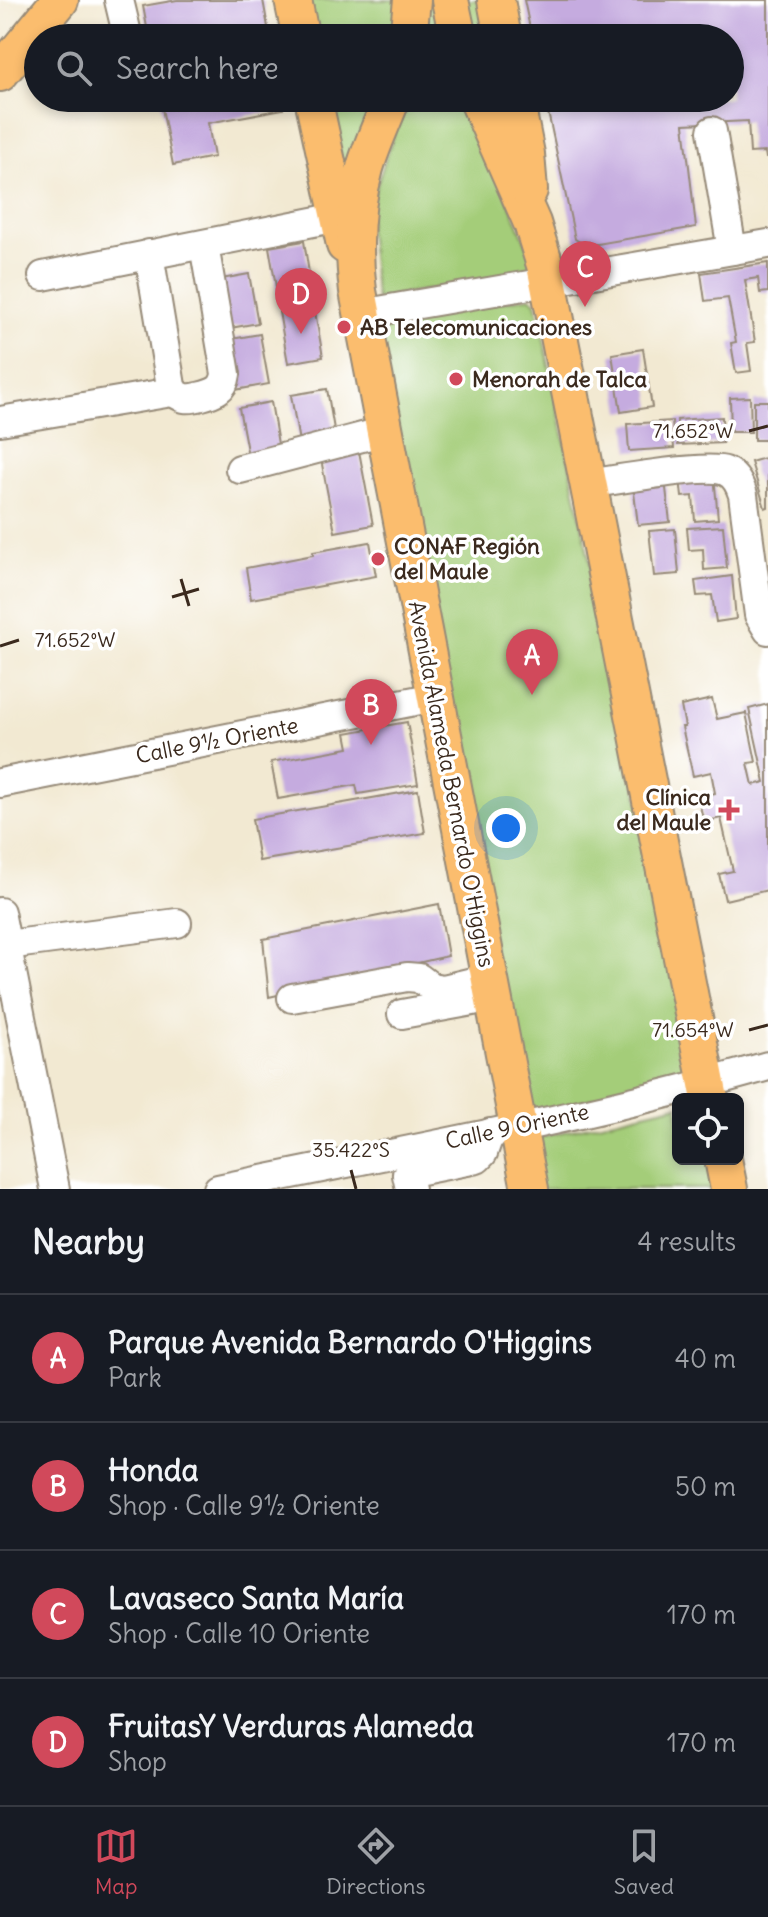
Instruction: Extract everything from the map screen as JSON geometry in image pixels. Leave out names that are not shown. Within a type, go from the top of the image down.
[{"type":"main road","points":[[293,0],[298,24]]},
{"type":"main road","points":[[409,24],[412,0]]},
{"type":"main road","points":[[450,0],[455,24]]},
{"type":"main road","points":[[496,0],[500,24]]},
{"type":"main road","points":[[39,24],[58,1]]},
{"type":"main road","points":[[1,69],[24,42]]},
{"type":"main road","points":[[316,112],[359,303]]},
{"type":"main road","name":"Avenida Alameda Bernardo O'Higgins","points":[[387,112],[365,167],[360,198],[355,264],[359,303],[491,988],[504,1130],[530,1189]]},
{"type":"main road","points":[[483,112],[532,223],[548,281],[708,1091]]},
{"type":"main road","points":[[518,112],[528,167],[532,223]]},
{"type":"street","points":[[119,0],[125,24]]},
{"type":"street","points":[[712,131],[732,250]]},
{"type":"street","points":[[43,276],[338,217]]},
{"type":"street","points":[[359,303],[569,279],[768,244]]},
{"type":"street","points":[[0,421],[172,392],[184,398],[216,393],[224,385],[226,374],[204,245]]},
{"type":"street","points":[[149,254],[172,392]]},
{"type":"street","points":[[240,469],[385,431]]},
{"type":"street","points":[[589,484],[705,470],[727,472],[734,477],[743,495],[759,615],[768,630]]},
{"type":"street","name":"Calle 9½ Oriente","points":[[0,783],[435,697]]},
{"type":"street","points":[[0,912],[55,1189]]},
{"type":"street","points":[[7,945],[177,923]]},
{"type":"street","points":[[292,998],[407,977],[419,978],[437,989],[491,988]]},
{"type":"street","points":[[402,1014],[491,988]]},
{"type":"street","name":"Calle 9 Oriente","points":[[218,1189],[708,1091],[768,1066]]},
{"type":"street","points":[[410,1189],[407,1175],[411,1172],[477,1159],[504,1130]]},
{"type":"green space","points":[[303,0],[398,0],[395,24],[309,24]]},
{"type":"green space","points":[[427,0],[434,0],[441,24],[424,24]]},
{"type":"green space","points":[[463,0],[485,0],[490,24],[469,24]]},
{"type":"green space","points":[[328,112],[372,112],[348,179]]},
{"type":"green space","points":[[401,112],[472,112],[537,270],[376,299],[368,230],[370,206]]},
{"type":"green space","points":[[530,297],[536,302],[693,1063],[685,1076],[534,1113],[523,1107],[379,334],[389,321]]},
{"type":"green space","points":[[672,1106],[672,1165],[711,1165],[716,1189],[540,1189],[538,1138]]},
{"type":"building","points":[[177,0],[263,0],[267,24],[146,24],[143,6]]},
{"type":"building","points":[[524,0],[768,0],[768,158],[765,152],[750,153],[748,121],[684,124],[696,227],[586,246],[575,239],[548,112],[744,112],[744,24],[529,24]]},
{"type":"building","points":[[163,112],[267,112],[208,123],[214,157],[173,165]]},
{"type":"building","points":[[304,241],[312,292],[278,298],[269,247]]},
{"type":"building","points":[[768,263],[768,292],[760,293],[758,278],[745,280],[755,342],[747,343],[751,371],[736,373],[731,343],[736,342],[728,298],[705,301],[701,273]]},
{"type":"building","points":[[249,274],[258,323],[225,329],[216,280]]},
{"type":"building","points":[[314,306],[323,357],[288,363],[279,312]]},
{"type":"building","points":[[260,334],[269,384],[235,390],[226,340]]},
{"type":"building","points":[[643,349],[652,407],[621,412],[612,354]]},
{"type":"building","points":[[327,389],[336,441],[300,448],[291,395]]},
{"type":"building","points":[[750,397],[751,432],[731,432],[730,398]]},
{"type":"building","points":[[754,401],[768,401],[768,440],[754,440]]},
{"type":"building","points":[[271,402],[279,450],[248,456],[239,408]]},
{"type":"building","points":[[722,417],[723,443],[678,445],[677,420]]},
{"type":"building","points":[[672,421],[674,448],[629,451],[627,424]]},
{"type":"building","points":[[358,446],[373,525],[335,532],[320,454]]},
{"type":"building","points":[[768,457],[768,507],[765,508],[751,462]]},
{"type":"building","points":[[714,475],[718,519],[695,521],[693,496],[682,497],[680,478]]},
{"type":"building","points":[[665,480],[670,522],[638,525],[633,484]]},
{"type":"building","points":[[723,526],[727,568],[704,570],[703,549],[689,550],[687,528]]},
{"type":"building","points":[[675,529],[679,574],[654,576],[649,531]]},
{"type":"building","points":[[370,542],[376,576],[251,599],[246,568]]},
{"type":"building","points":[[732,576],[736,619],[716,622],[712,595],[697,596],[695,581]]},
{"type":"building","name":"Clínica del Maule","points":[[712,699],[717,719],[746,713],[756,762],[748,763],[753,785],[765,782],[749,709],[768,704],[768,890],[725,900],[719,874],[733,871],[721,818],[704,822],[698,798],[715,793],[711,772],[693,776],[682,727],[685,727],[681,706]]},
{"type":"building","points":[[407,722],[418,784],[358,794],[356,785],[278,799],[271,762],[349,748],[346,733]]},
{"type":"building","points":[[418,790],[425,833],[259,861],[252,819]]},
{"type":"building","points":[[439,904],[448,956],[269,997],[263,939]]},
{"type":"place","name":"Lavaseco Santa María","points":[[585,307]]},
{"type":"place","name":"AB Telecomunicaciones","points":[[344,327]]},
{"type":"place","name":"FruitasY Verduras Alameda","points":[[301,334]]},
{"type":"place","name":"Menorah de Talca","points":[[456,379]]},
{"type":"place","name":"CONAF Región del Maule","points":[[378,559]]},
{"type":"place","name":"Parque Avenida Bernardo O'Higgins","points":[[532,695]]},
{"type":"place","name":"Honda","points":[[371,745]]},
{"type":"place","name":"Clínica del Maule","points":[[729,810]]}]
